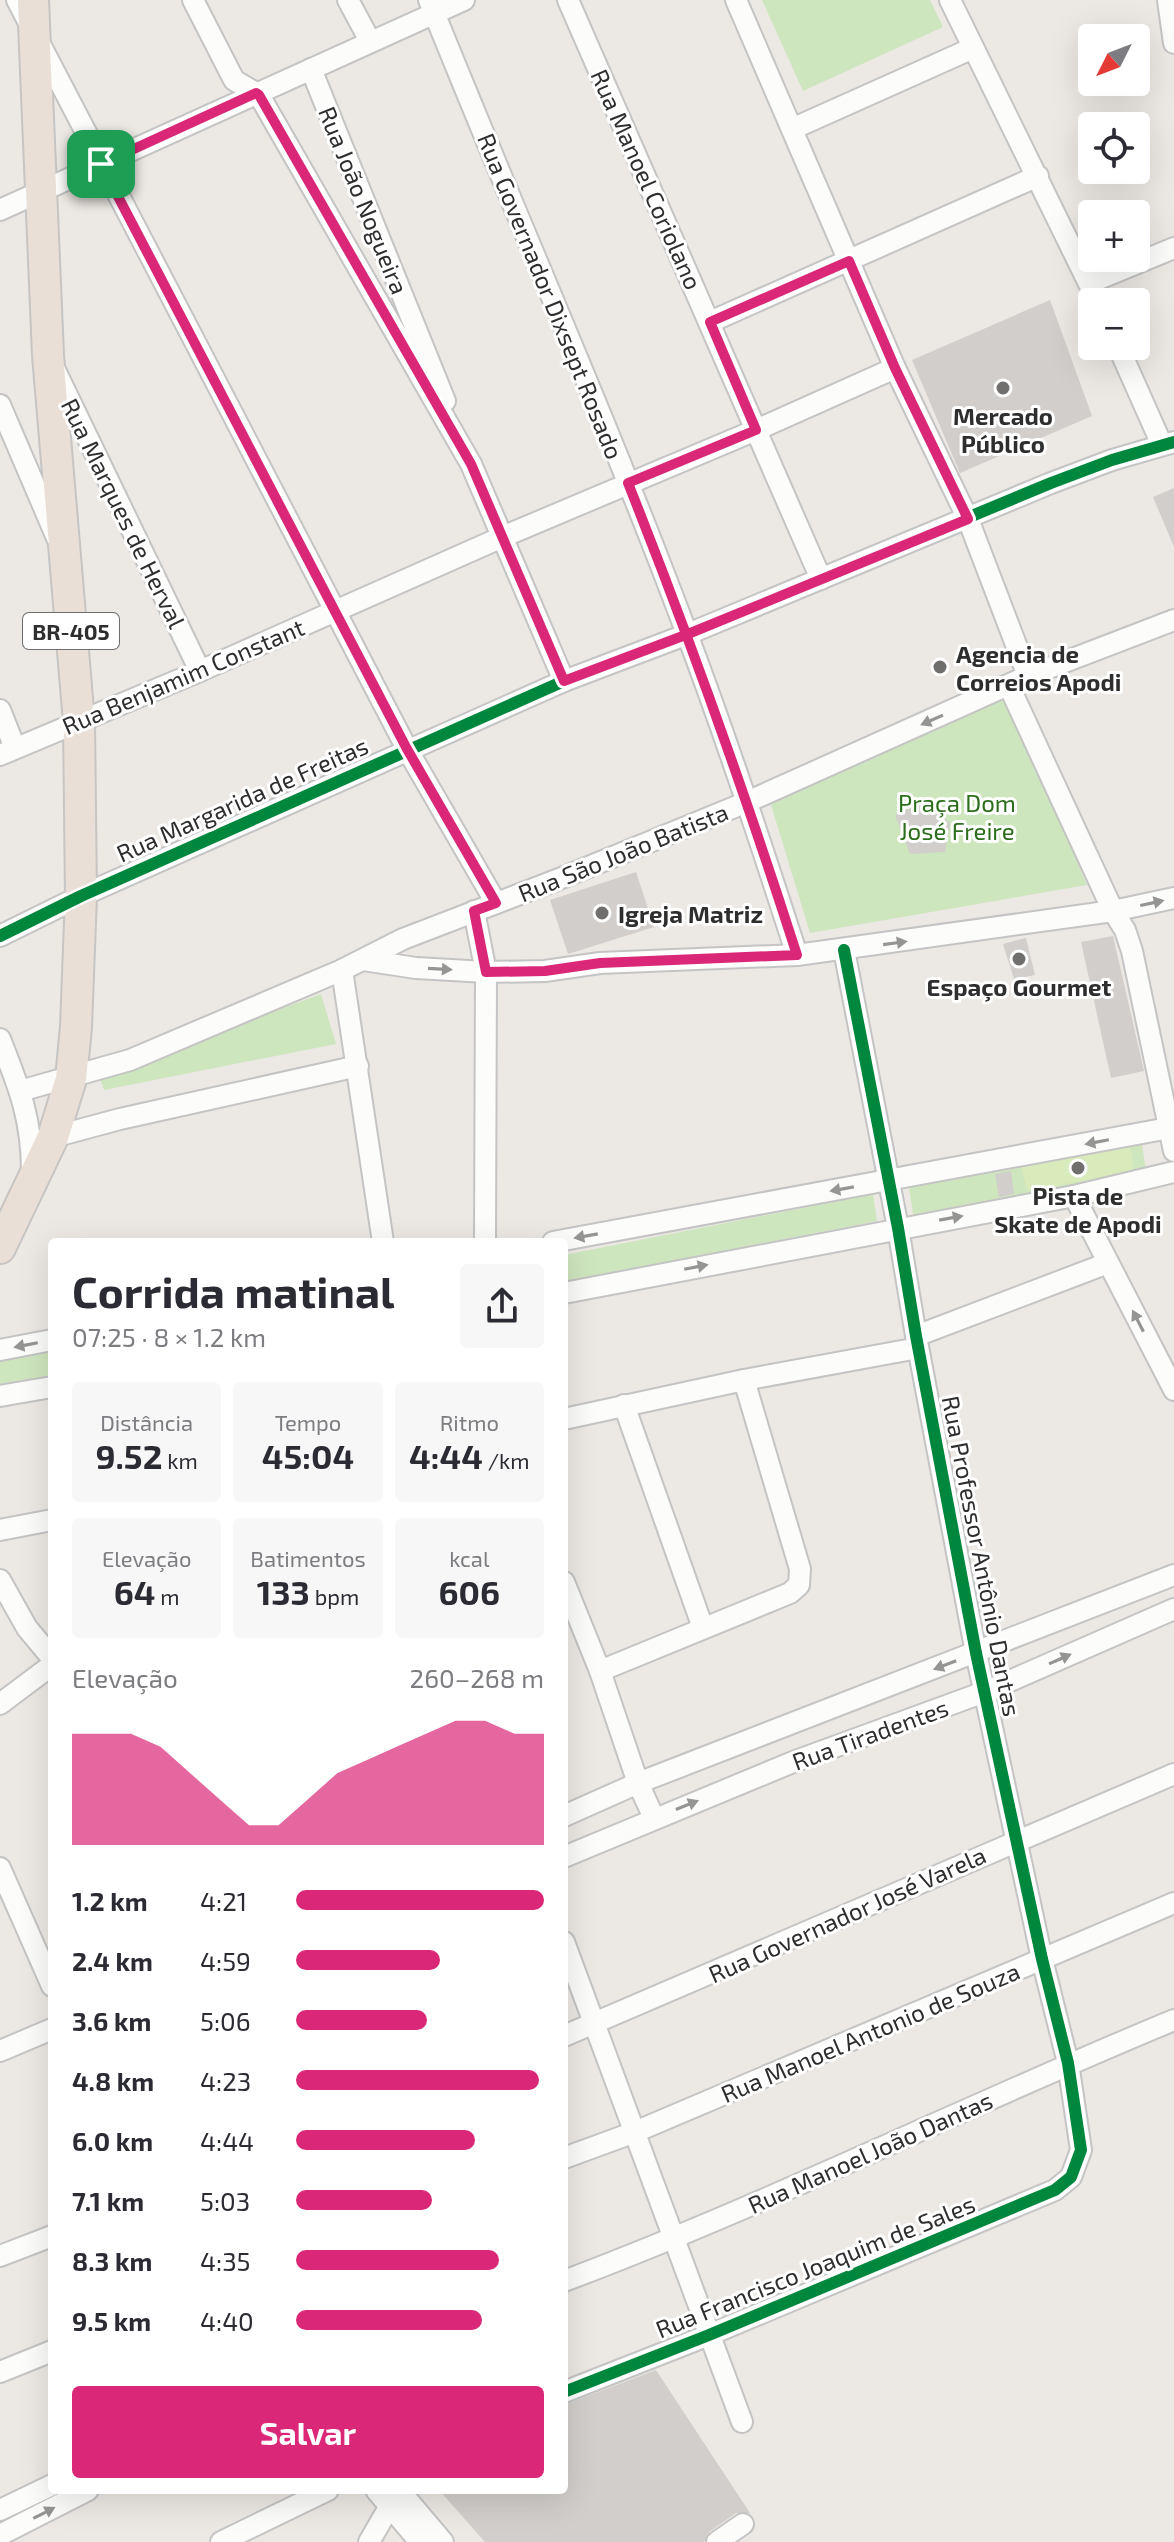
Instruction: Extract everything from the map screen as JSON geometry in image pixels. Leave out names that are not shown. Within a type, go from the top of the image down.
[{"type":"highway","name":"BR-405","points":[[0,1248],[53,1137],[71,1079],[81,896],[79,722],[48,355],[33,0]]},
{"type":"street","points":[[17,0],[407,749],[496,903]]},
{"type":"street","name":"Rua João Nogueira","points":[[193,0],[234,80],[256,93],[471,464]]},
{"type":"street","points":[[348,0],[370,41]]},
{"type":"street","points":[[0,210],[311,69],[432,7],[464,0]]},
{"type":"street","name":"Rua Manoel Coriolano","points":[[568,0],[821,579]]},
{"type":"street","points":[[736,0],[895,368],[968,519],[1028,676]]},
{"type":"street","points":[[950,0],[1092,288]]},
{"type":"street","points":[[1168,0],[1174,43]]},
{"type":"street","name":"Rua Governador Dixsept Rosado","points":[[432,7],[688,634],[797,955]]},
{"type":"street","points":[[792,129],[973,48]]},
{"type":"street","name":"Rua João Nogueira","points":[[311,69],[500,538],[564,681]]},
{"type":"street","points":[[710,322],[1038,176]]},
{"type":"street","points":[[1103,288],[1174,248]]},
{"type":"street","name":"Rua Marques de Herval","points":[[48,355],[200,671]]},
{"type":"street","points":[[1125,360],[1168,443]]},
{"type":"street","name":"Rua Benjamim Constant","points":[[7,752],[895,368]]},
{"type":"street","points":[[0,405],[63,553]]},
{"type":"street","name":"Rua Margarida de Freitas","points":[[0,936],[81,896],[564,681],[688,634],[1051,483],[1168,443]]},
{"type":"street","name":"Rua São João Batista","points":[[20,1091],[130,1060],[342,970],[403,939],[747,802],[1028,676],[1174,620]]},
{"type":"street","points":[[1009,686],[1113,911],[1125,930],[1174,1151]]},
{"type":"street","points":[[0,710],[7,752]]},
{"type":"street","points":[[363,960],[416,968],[486,972],[545,971],[600,963],[797,955],[1113,911],[1174,898]]},
{"type":"street","points":[[474,911],[486,972],[485,1238]]},
{"type":"street","name":"Rua Professor Antônio Dantas","points":[[844,950],[976,1653],[987,1691],[1042,1959],[1068,2063],[1081,2139],[1080,2159],[1075,2169]]},
{"type":"street","points":[[342,970],[382,1238]]},
{"type":"street","points":[[0,1039],[20,1091],[31,1133],[32,1180]]},
{"type":"street","points":[[53,1137],[358,1066]]},
{"type":"street","points":[[568,1239],[1171,1128]]},
{"type":"street","points":[[568,1292],[1074,1196],[1174,1172]]},
{"type":"street","points":[[1074,1196],[1174,1390]]},
{"type":"street","points":[[568,1418],[917,1342],[1108,1263]]},
{"type":"street","points":[[0,1350],[48,1341]]},
{"type":"street","points":[[600,1671],[797,1588],[800,1569],[744,1380]]},
{"type":"street","points":[[0,1396],[48,1388]]},
{"type":"street","points":[[624,1405],[703,1628]]},
{"type":"street","points":[[0,1530],[48,1521]]},
{"type":"street","name":"Rua Tiradentes","points":[[568,1814],[638,1783],[1174,1575]]},
{"type":"street","points":[[0,1580],[27,1628],[48,1653]]},
{"type":"street","points":[[568,1592],[600,1671],[638,1783],[654,1818]]},
{"type":"street","name":"Rua Tiradentes","points":[[568,1855],[793,1762],[987,1691],[1174,1609]]},
{"type":"street","points":[[0,1704],[48,1668]]},
{"type":"street","points":[[777,1729],[793,1762]]},
{"type":"street","name":"Rua Governador José Varela","points":[[568,2034],[1174,1774]]},
{"type":"street","points":[[1,1874],[48,1977]]},
{"type":"street","name":"Rua Manoel Antonio de Souza","points":[[568,2157],[635,2132],[1174,1903]]},
{"type":"street","points":[[568,1953],[742,2422]]},
{"type":"street","name":"Rua Manoel João Dantas","points":[[568,2279],[675,2239],[1068,2063],[1174,2020]]},
{"type":"street","points":[[0,2051],[48,2031]]},
{"type":"street","name":"Rua Francisco Joaquim de Sales","points":[[568,2390],[709,2335],[1055,2190],[1075,2169]]},
{"type":"street","points":[[0,2256],[48,2238]]},
{"type":"street","points":[[0,2372],[48,2353]]},
{"type":"street","points":[[0,2510],[48,2487]]},
{"type":"street","points":[[0,2535],[80,2494]]},
{"type":"street","points":[[221,2542],[320,2494]]},
{"type":"street","points":[[369,2542],[391,2494]]},
{"type":"street","points":[[391,2494],[420,2542]]},
{"type":"street","points":[[391,2494],[443,2542]]},
{"type":"street","points":[[717,2542],[743,2524]]},
{"type":"green space","points":[[762,0],[930,0],[943,27],[803,91]]},
{"type":"green space","name":"Praça Dom José Freire","points":[[1008,696],[1087,885],[810,933],[768,795]]},
{"type":"green space","points":[[321,994],[336,1044],[104,1090],[99,1076]]},
{"type":"green space","points":[[1141,1138],[1146,1171],[914,1220],[909,1188]]},
{"type":"green space","name":"Pista de Skate de Apodi","points":[[1130,1143],[1134,1172],[1027,1191],[1021,1165]]},
{"type":"green space","points":[[873,1194],[877,1221],[568,1281],[568,1254]]},
{"type":"green space","points":[[48,1351],[48,1381],[0,1390],[0,1360]]},
{"type":"building","name":"Mercado Público","points":[[1050,300],[1092,416],[960,473],[912,360]]},
{"type":"building","points":[[1174,488],[1174,547],[1153,497]]},
{"type":"building","points":[[928,800],[950,824],[945,852],[910,854],[895,815]]},
{"type":"building","name":"Igreja Matriz","points":[[636,872],[654,927],[568,954],[550,900]]},
{"type":"building","points":[[1113,936],[1144,1071],[1111,1078],[1081,942]]},
{"type":"building","name":"Espaço Gourmet","points":[[1026,938],[1035,975],[1014,979],[1003,944]]},
{"type":"building","points":[[1011,1171],[1014,1194],[999,1197],[995,1174]]},
{"type":"building","points":[[656,2370],[750,2513],[736,2513],[709,2532],[704,2542],[485,2542],[443,2494],[568,2494],[568,2403]]},
{"type":"cycle path","points":[[0,936],[81,896],[564,681],[688,634],[1051,483],[1112,460],[1174,442]]},
{"type":"cycle path","points":[[568,2390],[709,2335],[1055,2190],[1071,2177],[1081,2150],[1068,2063],[1042,1959],[976,1653],[844,950]]},
{"type":"place","name":"Mercado Público","points":[[1003,388]]},
{"type":"place","name":"Agencia de Correios Apodi","points":[[940,667]]},
{"type":"place","name":"Igreja Matriz","points":[[602,913]]},
{"type":"place","name":"Espaço Gourmet","points":[[1019,959]]},
{"type":"place","name":"Pista de Skate de Apodi","points":[[1078,1168]]},
{"type":"route","points":[[101,164],[256,93],[259,95],[471,464],[500,538],[564,681],[688,634],[968,519],[895,368],[849,261],[710,322],[756,430],[628,483],[688,634],[797,955],[600,963],[545,971],[486,972],[474,911],[496,903],[407,749],[101,164]]}]
